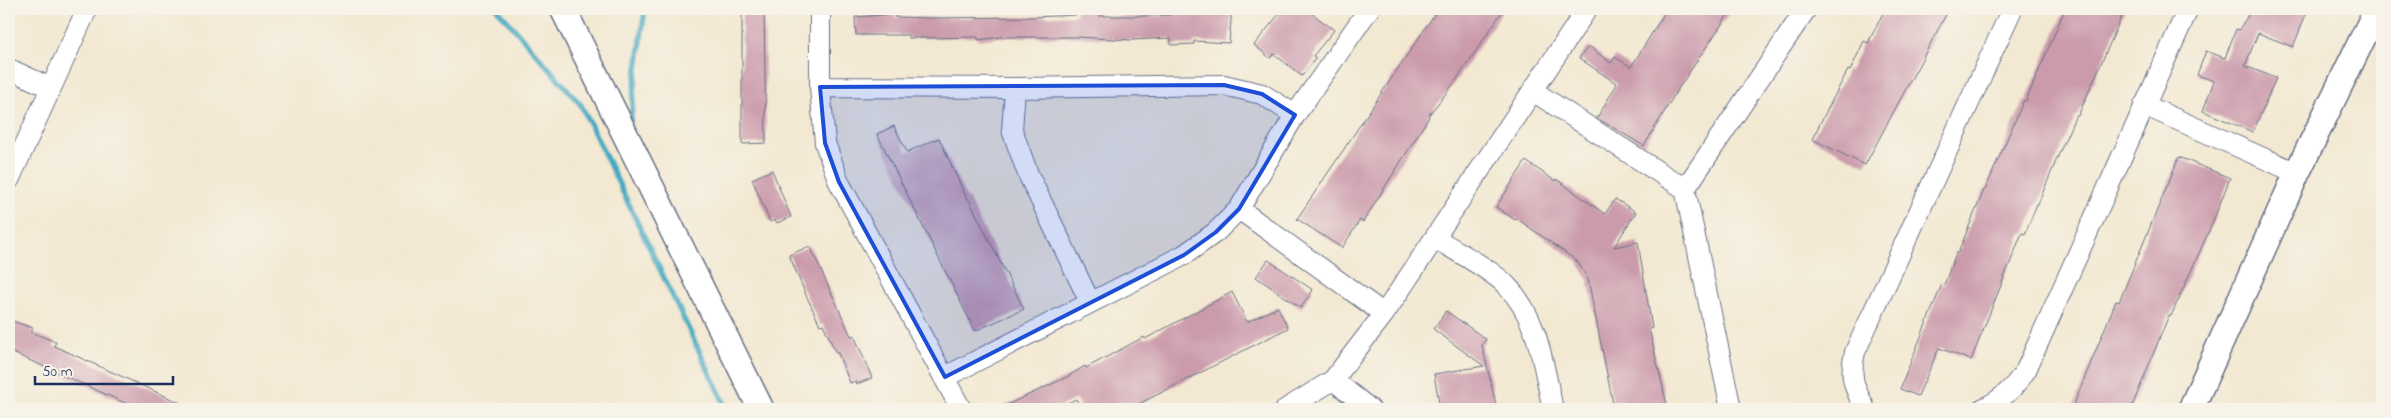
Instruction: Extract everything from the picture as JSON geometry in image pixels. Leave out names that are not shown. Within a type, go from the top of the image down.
[{"type":"street","points":[[9,180],[87,9]]},
{"type":"street","points":[[563,9],[761,409]]},
{"type":"street","points":[[820,9],[820,87],[825,143],[839,182],[961,409]]},
{"type":"street","points":[[945,377],[1184,255],[1216,232],[1239,209],[1295,115],[1369,9]]},
{"type":"street","points":[[1286,409],[1333,380],[1384,314],[1587,9]]},
{"type":"street","points":[[1731,409],[1686,189],[1806,9]]},
{"type":"street","points":[[1865,409],[1857,393],[1851,371],[1855,352],[2012,9]]},
{"type":"street","points":[[1982,409],[1997,402],[2014,388],[2026,370],[2188,9]]},
{"type":"street","points":[[2191,409],[2297,173],[2377,9]]},
{"type":"street","points":[[9,69],[50,87]]},
{"type":"street","points":[[820,87],[1015,88],[1224,85],[1262,94],[1295,115]]},
{"type":"street","points":[[1015,88],[1012,130],[1028,174],[1090,302]]},
{"type":"street","points":[[1533,91],[1686,189]]},
{"type":"street","points":[[2144,105],[2297,173]]},
{"type":"street","points":[[1239,209],[1384,314]]},
{"type":"street","points":[[1435,238],[1505,283],[1524,305],[1535,332],[1553,409]]},
{"type":"street","points":[[1333,380],[1370,409]]},
{"type":"highlighted area","points":[[1224,85],[1262,94],[1295,115],[1239,209],[1216,232],[1184,255],[945,377],[839,182],[825,143],[820,87]]},
{"type":"building","points":[[742,9],[764,9],[766,143],[742,144]]},
{"type":"building","points":[[1076,9],[1099,9],[1099,16],[1141,16],[1170,15],[1170,9],[1232,9],[1229,43],[1194,41],[1194,44],[1171,45],[1171,38],[1131,40],[1077,37],[1000,37],[978,40],[978,37],[909,38],[909,35],[856,35],[855,17],[894,14],[894,17],[930,18],[1032,17],[1076,15]]},
{"type":"building","points":[[1283,9],[1306,9],[1334,30],[1313,56],[1316,58],[1302,76],[1274,54],[1270,58],[1254,45]]},
{"type":"building","points":[[1438,9],[1504,9],[1455,82],[1428,116],[1363,222],[1360,220],[1342,248],[1297,219]]},
{"type":"building","points":[[1667,9],[1732,9],[1676,92],[1644,146],[1597,118],[1617,84],[1579,58],[1589,46],[1611,63],[1615,57],[1631,67]]},
{"type":"building","points":[[1885,9],[1949,9],[1865,165],[1812,139],[1848,70],[1850,71],[1864,41],[1868,43]]},
{"type":"building","points":[[2065,9],[2125,9],[2078,116],[2076,115],[2064,142],[2025,234],[2022,233],[1971,360],[1939,348],[1918,396],[1900,389],[1942,284],[1944,285],[1956,253],[1958,253],[2024,100],[2026,101]]},
{"type":"building","points":[[2252,9],[2308,9],[2293,47],[2258,33],[2245,66],[2276,78],[2253,132],[2203,111],[2214,81],[2197,75],[2206,51],[2225,58],[2236,29],[2239,30]]},
{"type":"building","points":[[894,126],[907,152],[939,138],[967,199],[1024,309],[975,331],[877,134]]},
{"type":"building","points":[[2179,157],[2230,178],[2212,224],[2171,316],[2169,315],[2131,409],[2072,409],[2116,301],[2119,302]]},
{"type":"building","points":[[1526,161],[1555,181],[1556,179],[1605,214],[1615,199],[1636,212],[1614,247],[1638,242],[1652,328],[1649,329],[1668,409],[1614,409],[1588,279],[1577,261],[1516,218],[1515,220],[1496,207]]},
{"type":"building","points":[[772,170],[791,217],[777,223],[775,220],[770,222],[752,179]]},
{"type":"building","points":[[810,246],[851,336],[854,335],[872,378],[857,384],[856,381],[850,383],[838,353],[836,353],[823,324],[820,325],[789,255]]},
{"type":"building","points":[[1268,260],[1313,290],[1301,308],[1256,277]]},
{"type":"building","points":[[1232,292],[1247,322],[1278,307],[1288,328],[1129,409],[1082,409],[1076,399],[1055,409],[998,409],[1067,377],[1085,366],[1086,368],[1144,337],[1145,339]]},
{"type":"building","points":[[1446,311],[1486,339],[1482,345],[1497,409],[1440,409],[1434,374],[1484,366],[1433,329]]},
{"type":"building","points":[[9,320],[33,328],[31,332],[56,342],[54,346],[194,409],[122,409],[125,403],[9,351]]},
{"type":"waterway","points":[[497,9],[581,105],[727,409]]},
{"type":"waterway","points":[[630,123],[645,9]]}]
